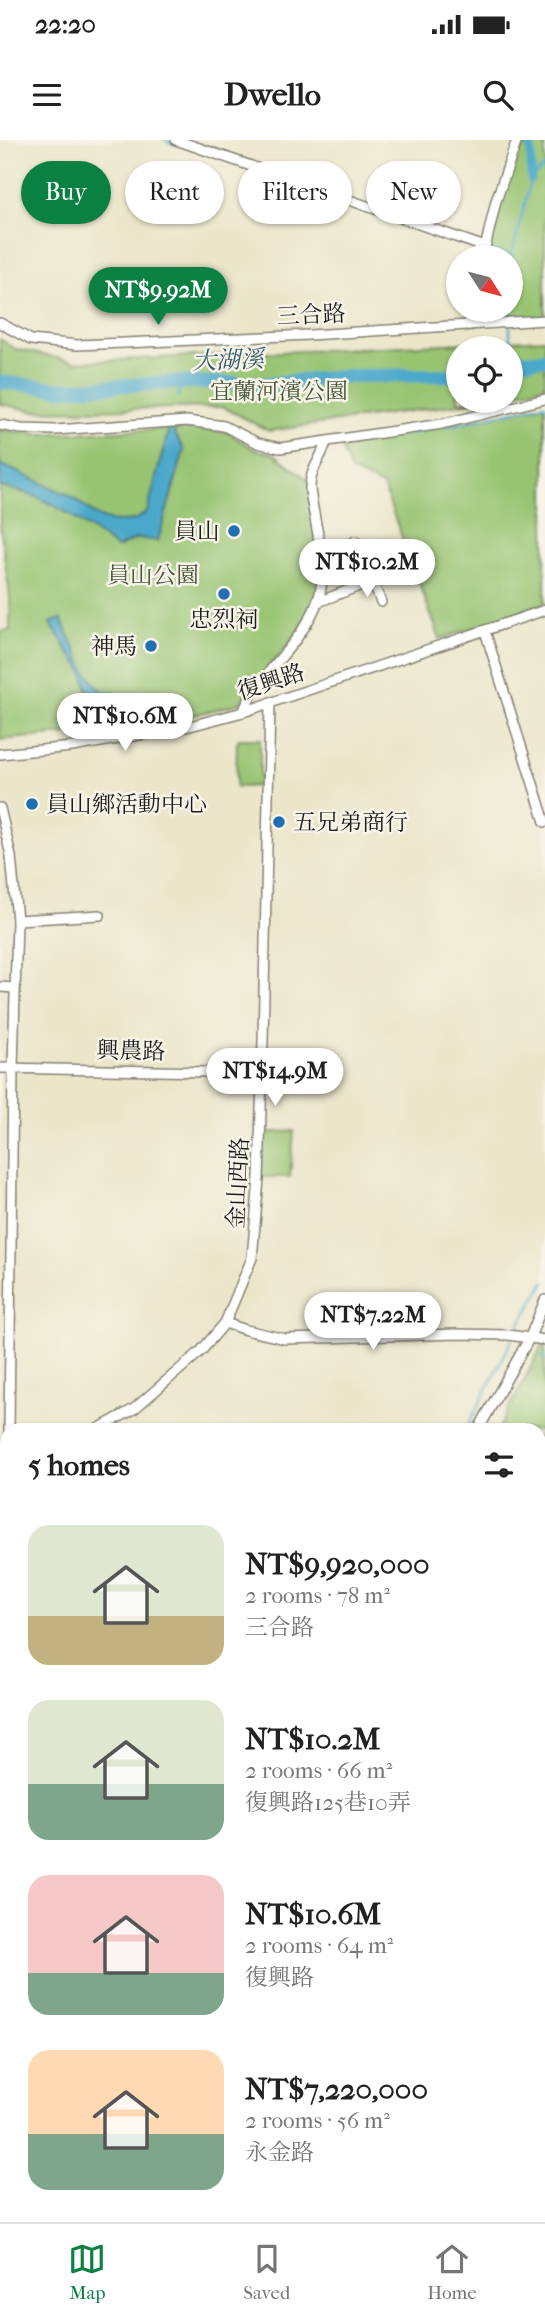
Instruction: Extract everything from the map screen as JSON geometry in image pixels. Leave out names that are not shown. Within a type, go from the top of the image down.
[{"type":"street","points":[[176,140],[465,245]]},
{"type":"street","points":[[486,245],[496,201],[517,140]]},
{"type":"street","name":"三合路","points":[[0,323],[31,340],[77,345],[545,320]]},
{"type":"street","points":[[0,425],[20,429],[55,430],[187,421],[224,426],[258,443],[280,448],[442,424],[545,399]]},
{"type":"street","points":[[243,712],[251,695],[286,654],[318,602],[322,573],[310,487],[313,467],[324,452],[326,442]]},
{"type":"street","points":[[355,541],[381,602]]},
{"type":"street","points":[[318,602],[407,568]]},
{"type":"street","name":"復興路","points":[[0,754],[72,747],[190,726],[243,712],[545,610]]},
{"type":"street","points":[[485,631],[545,822]]},
{"type":"street","name":"金山西路","points":[[109,1423],[155,1393],[201,1351],[225,1323],[252,1258],[261,1073],[270,702]]},
{"type":"street","points":[[0,808],[11,856],[17,919],[9,1423]]},
{"type":"street","points":[[0,860],[11,856]]},
{"type":"street","points":[[17,919],[100,915]]},
{"type":"street","points":[[0,987],[15,988]]},
{"type":"street","name":"興農路","points":[[0,1068],[261,1073]]},
{"type":"street","points":[[482,1423],[530,1337],[545,1300]]},
{"type":"street","points":[[225,1323],[246,1331],[285,1339],[445,1334],[545,1340]]},
{"type":"green space","points":[[532,140],[545,140],[545,317],[523,319],[523,245],[488,245],[498,201],[515,155]]},
{"type":"green space","points":[[470,322],[498,322],[469,325]]},
{"type":"green space","name":"宜蘭河濱公園","points":[[0,339],[15,349],[76,362],[446,344],[446,406],[269,431],[223,407],[34,411],[0,404]]},
{"type":"green space","name":"宜蘭河濱公園","points":[[545,339],[545,386],[523,391],[523,340]]},
{"type":"green space","points":[[545,405],[545,603],[440,639],[383,486],[351,471],[342,449],[368,441],[506,413],[523,413],[523,409]]},
{"type":"green space","name":"員山公園","points":[[190,428],[227,432],[254,449],[274,454],[308,480],[319,571],[314,602],[297,634],[240,703],[141,729],[138,724],[0,740],[0,632],[10,630],[10,596],[0,526],[0,430],[42,434]]},
{"type":"green space","points":[[239,739],[260,739],[260,786],[236,787]]},
{"type":"green space","points":[[294,1131],[290,1177],[261,1177],[262,1133]]},
{"type":"green space","points":[[545,1340],[545,1423],[502,1423]]},
{"type":"water","points":[[172,428],[184,450],[158,541],[137,538],[117,548],[47,502],[17,490],[0,487],[0,464],[71,496],[97,516],[114,522],[135,520],[147,512],[168,432]]},
{"type":"water","points":[[61,619],[87,673],[100,689],[108,693],[114,691],[116,697],[99,706],[93,702],[81,669],[50,623]]},
{"type":"waterway","points":[[165,140],[175,144]]},
{"type":"waterway","points":[[531,140],[531,179]]},
{"type":"waterway","points":[[514,245],[531,179],[545,166]]},
{"type":"waterway","points":[[406,224],[466,245]]},
{"type":"waterway","points":[[510,322],[510,336]]},
{"type":"waterway","name":"大湖溪","points":[[523,361],[545,359]]},
{"type":"waterway","name":"大湖溪","points":[[0,382],[61,389],[181,382],[266,384],[350,376],[446,375]]},
{"type":"waterway","points":[[178,396],[181,382]]},
{"type":"waterway","points":[[446,427],[545,404]]},
{"type":"waterway","points":[[332,445],[419,432]]},
{"type":"waterway","points":[[517,1329],[545,1282]]},
{"type":"waterway","points":[[470,1423],[512,1340]]},
{"type":"waterway","points":[[541,1356],[545,1358]]},
{"type":"place","name":"員山","points":[[234,531]]},
{"type":"place","name":"忠烈祠","points":[[224,594]]},
{"type":"place","name":"神馬","points":[[151,646]]},
{"type":"place","name":"員山鄉活動中心","points":[[32,804]]},
{"type":"place","name":"五兄弟商行","points":[[279,822]]}]
